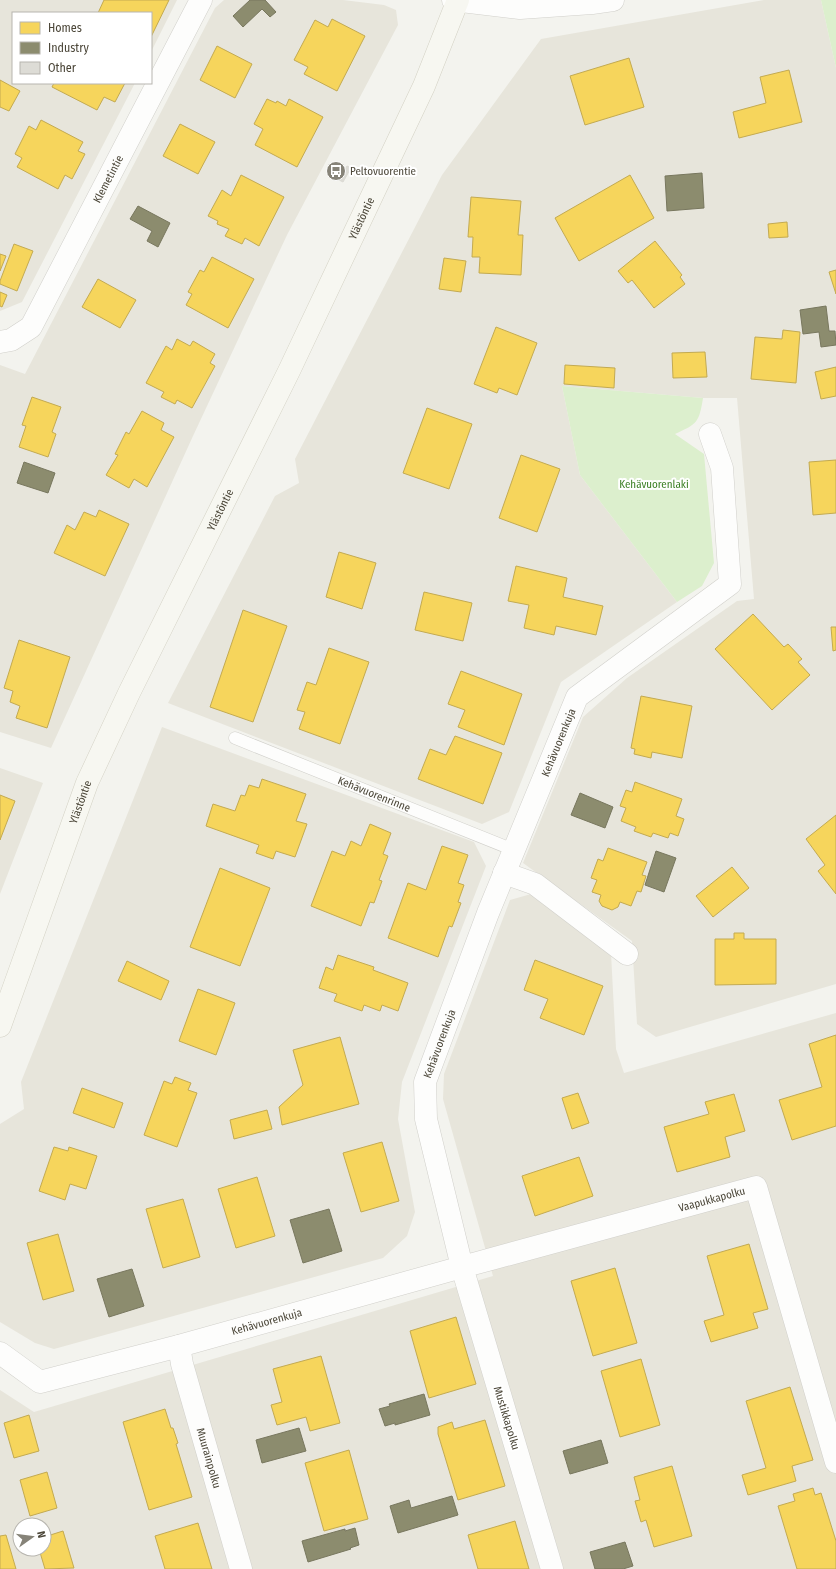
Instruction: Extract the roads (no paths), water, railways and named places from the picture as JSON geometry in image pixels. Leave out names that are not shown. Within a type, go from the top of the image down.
[{"type":"main road","name":"Ylästöntie","points":[[0,1026],[87,783],[129,693],[292,363],[424,86],[456,0]]},
{"type":"street","name":"Klemetintie","points":[[0,342],[11,340],[30,327],[201,0]]},
{"type":"street","points":[[456,0],[520,8],[613,0]]},
{"type":"street","name":"Kehävuorenkuja","points":[[0,1353],[40,1382],[179,1346],[462,1267],[426,1119],[425,1082],[504,873],[577,697],[730,584],[722,468],[710,434]]},
{"type":"street","points":[[504,873],[535,884],[627,954]]},
{"type":"street","name":"Vaapukkapolku","points":[[462,1267],[756,1187],[836,1462]]},
{"type":"street","name":"Mustikkapolku","points":[[462,1267],[552,1569]]},
{"type":"street","name":"Muurainpolku","points":[[179,1346],[182,1364],[241,1569]]},
{"type":"lane","name":"Kehävuorenrinne","points":[[235,738],[514,850]]},
{"type":"place","name":"Peltovuorentie","points":[[336,171]]},
{"type":"park label","name":"Kehävuorenlaki","points":[[654,484]]}]
